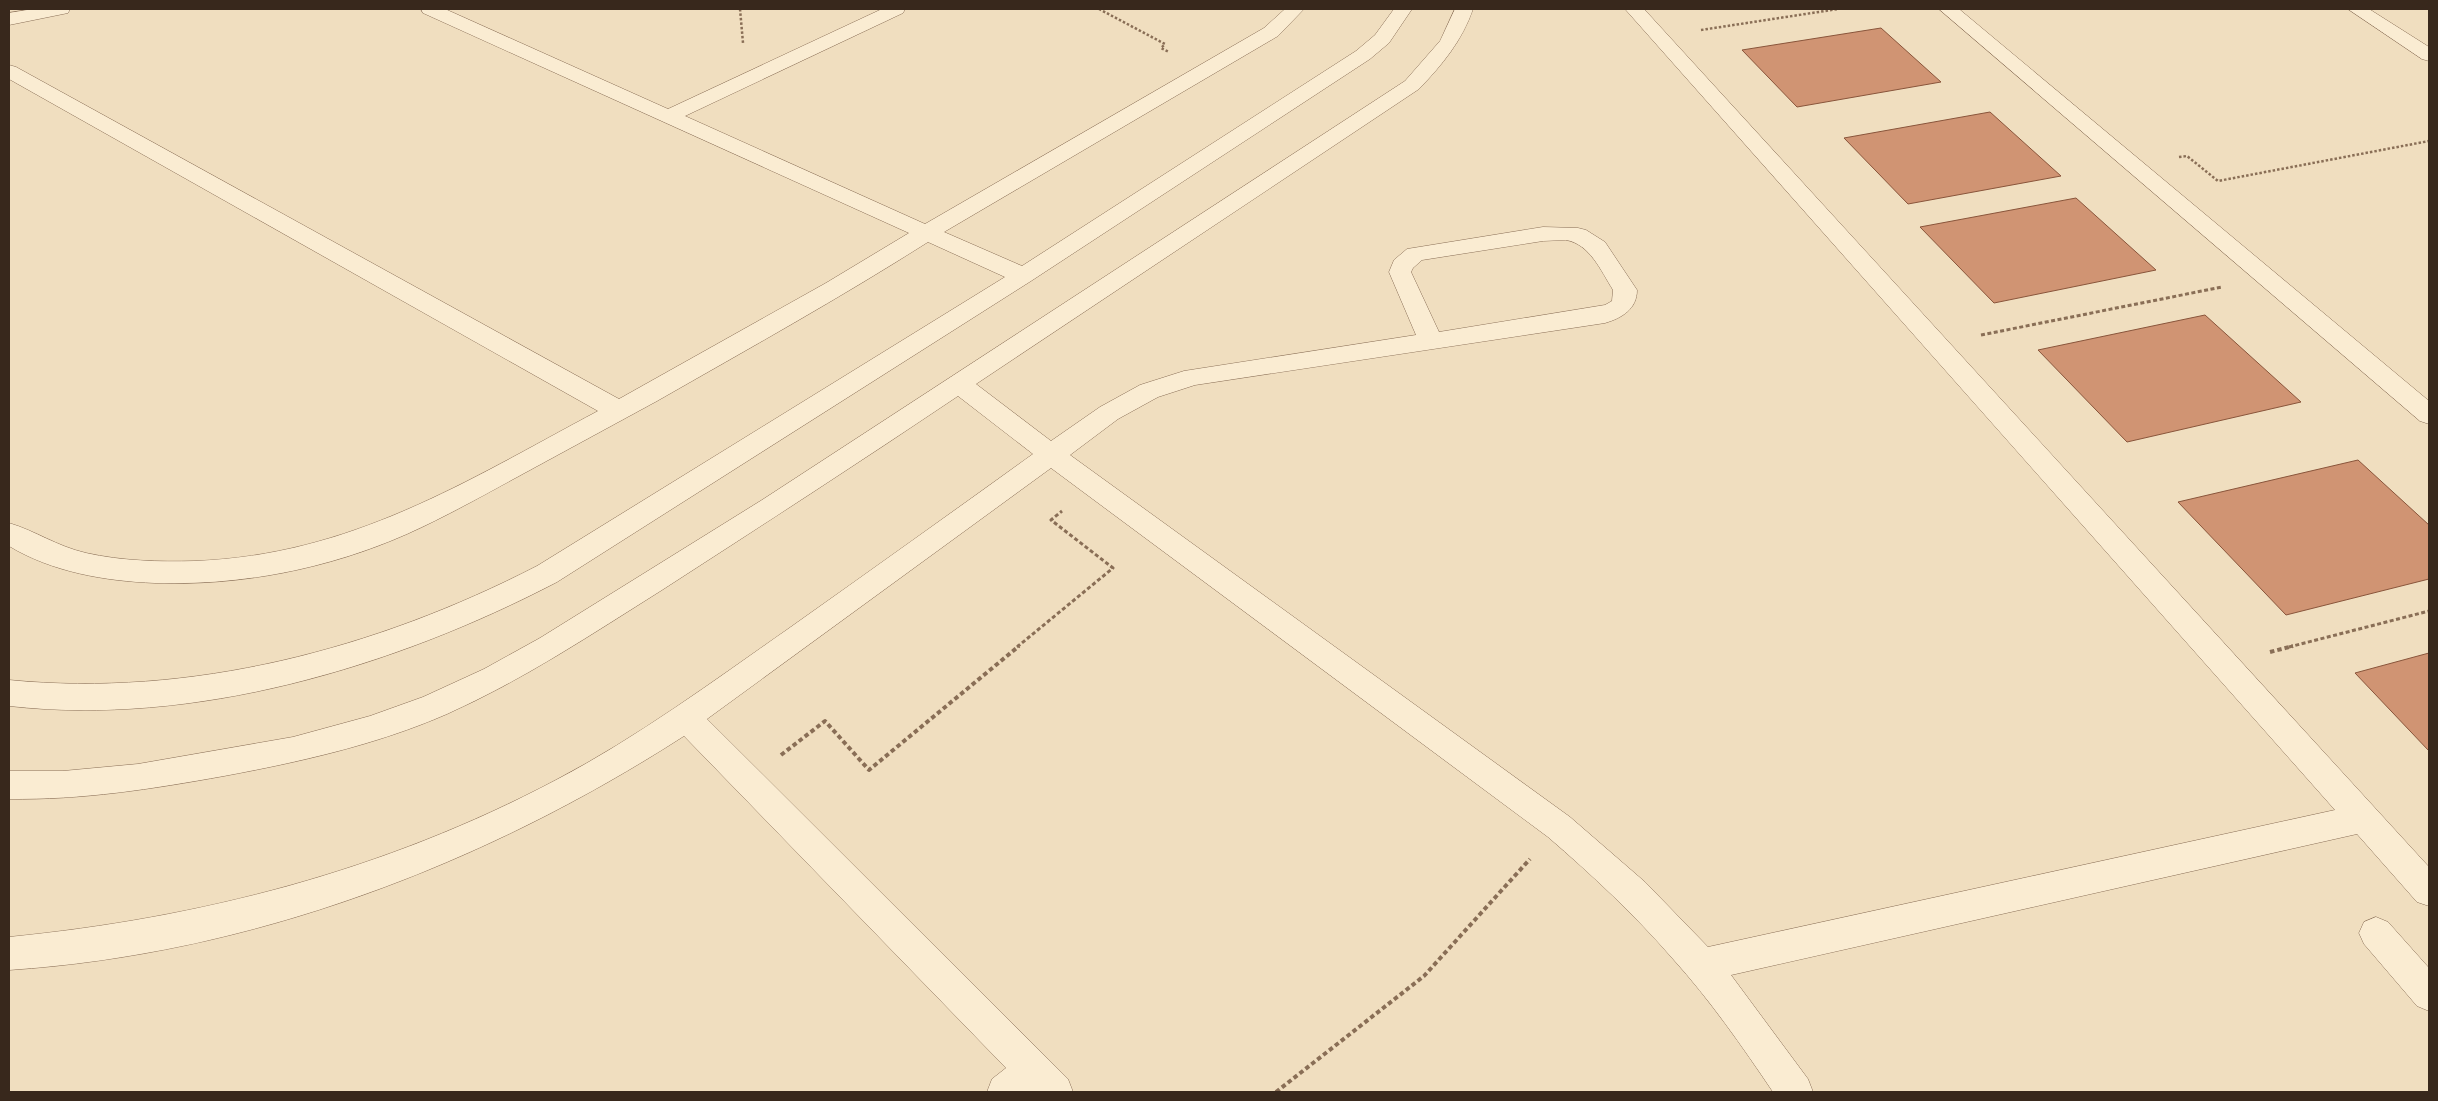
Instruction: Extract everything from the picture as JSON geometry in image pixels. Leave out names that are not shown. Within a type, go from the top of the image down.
[{"type":"street","points":[[9,19],[61,9]]},
{"type":"street","points":[[430,9],[1023,276]]},
{"type":"street","points":[[667,117],[896,9]]},
{"type":"street","points":[[9,533],[34,547],[60,558],[123,570],[194,572],[272,563],[351,543],[427,514],[619,411],[882,262],[926,232],[1271,32],[1295,9]]},
{"type":"street","points":[[9,693],[46,698],[107,699],[171,694],[243,681],[330,661],[388,644],[444,624],[497,601],[547,574],[1023,276],[1363,55],[1382,38],[1403,9]]},
{"type":"street","points":[[9,785],[63,786],[138,778],[293,750],[370,729],[434,706],[494,678],[550,646],[771,507],[1412,85],[1434,63],[1450,41],[1464,9]]},
{"type":"street","points":[[1634,9],[2429,891]]},
{"type":"street","points":[[1948,9],[2267,278],[2417,393],[2429,415]]},
{"type":"street","points":[[2357,9],[2429,55]]},
{"type":"street","points":[[9,71],[619,411]]},
{"type":"street","points":[[9,954],[62,950],[146,938],[222,921],[315,895],[398,867],[476,835],[551,798],[621,759],[686,718],[1128,401],[1170,383],[1193,377],[1605,315],[1622,306],[1625,290],[1597,247],[1578,235],[1566,232],[1415,254],[1402,265],[1400,272],[1431,341]]},
{"type":"street","points":[[959,384],[1093,485],[1560,827],[1608,869],[1702,965],[1751,1029],[1795,1092]]},
{"type":"street","points":[[686,718],[1043,1081],[1005,1092]]},
{"type":"street","points":[[1702,965],[2364,818]]},
{"type":"street","points":[[2376,933],[2429,994]]},
{"type":"path","points":[[1099,9],[1165,44],[1161,48],[1205,71]]},
{"type":"path","points":[[1659,36],[1838,9]]},
{"type":"path","points":[[2134,166],[2187,156],[2218,181],[2429,141]]},
{"type":"path","points":[[1937,344],[2267,278]]},
{"type":"path","points":[[747,781],[825,721],[869,770],[1113,568],[1050,520],[1093,485]]},
{"type":"path","points":[[2224,664],[2429,611]]},
{"type":"path","points":[[1276,1092],[1424,976],[1560,827]]},
{"type":"building","points":[[1881,28],[1941,82],[1797,107],[1742,50]]},
{"type":"building","points":[[1990,112],[2061,176],[1908,204],[1844,138]]},
{"type":"building","points":[[2076,198],[2156,270],[1994,303],[1920,227]]},
{"type":"building","points":[[2205,315],[2301,402],[2127,442],[2038,350]]},
{"type":"building","points":[[2358,460],[2429,525],[2429,579],[2286,615],[2178,502]]},
{"type":"building","points":[[2429,653],[2429,751],[2355,673]]}]
